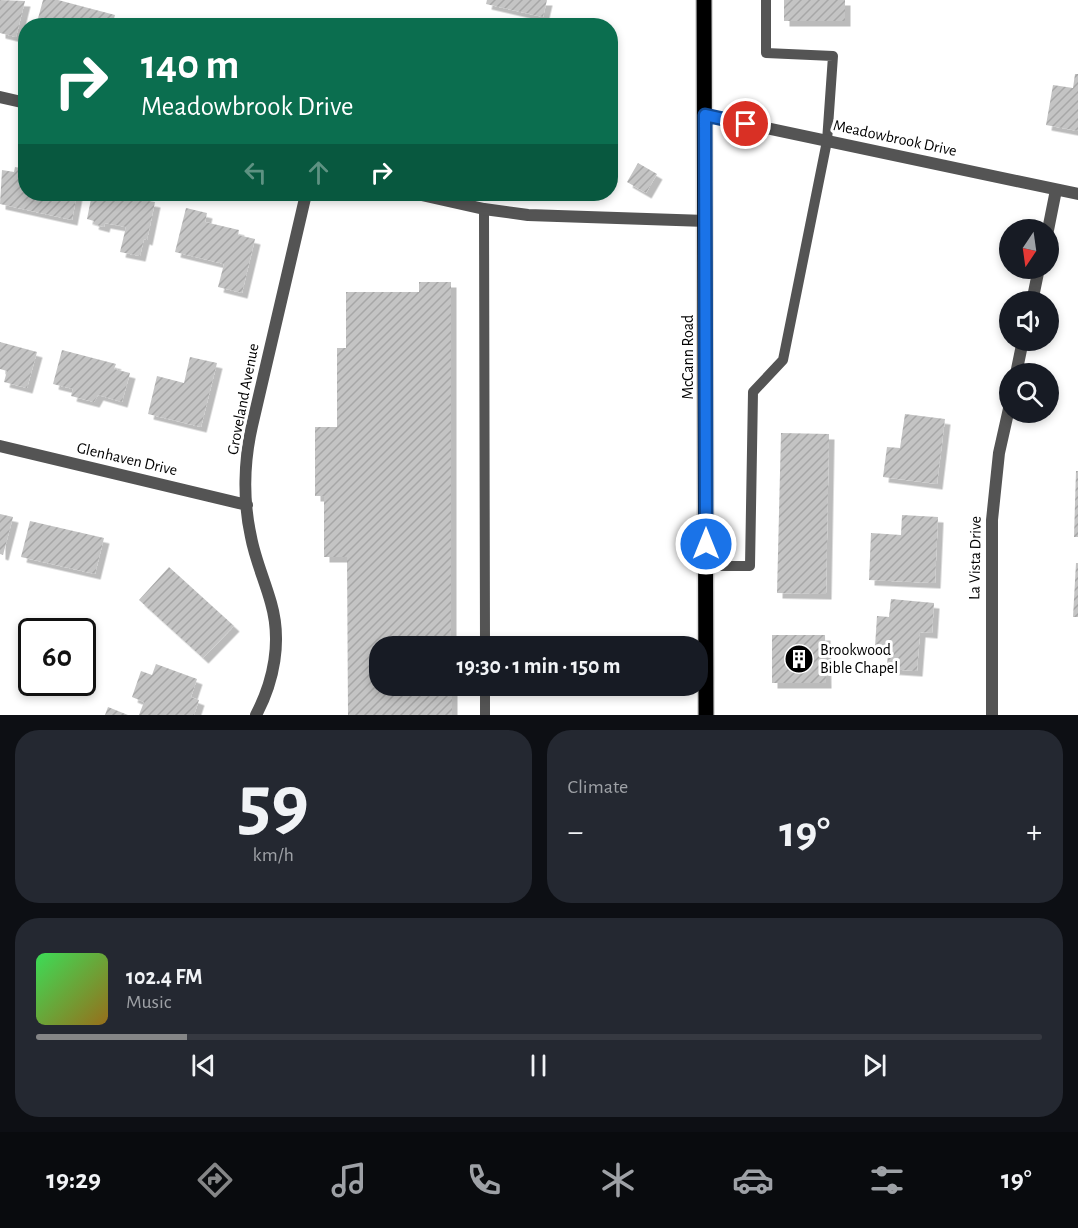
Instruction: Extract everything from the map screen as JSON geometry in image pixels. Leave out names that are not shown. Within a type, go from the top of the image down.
[{"type":"main road","name":"McCann Road","points":[[704,0],[706,715]]},
{"type":"street","points":[[0,97],[18,101]]},
{"type":"street","name":"Meadowbrook Drive","points":[[705,115],[1078,194]]},
{"type":"street","points":[[1050,219],[1056,190]]},
{"type":"street","name":"Groveland Avenue","points":[[256,715],[272,677],[276,632],[272,603],[250,536],[246,465],[249,436],[304,201]]},
{"type":"street","points":[[448,201],[484,209],[553,217],[706,220]]},
{"type":"street","name":"La Vista Drive","points":[[992,715],[993,503],[999,453],[1006,423]]},
{"type":"street","name":"Glenhaven Drive","points":[[0,446],[247,505]]},
{"type":"lane","points":[[706,566],[750,566],[753,392],[783,360],[827,141],[833,56],[766,53],[766,0]]},
{"type":"lane","points":[[484,209],[485,636]]},
{"type":"lane","points":[[485,696],[485,715]]},
{"type":"building","points":[[0,0],[25,1],[21,18],[18,18],[16,37],[0,33]]},
{"type":"building","points":[[43,0],[58,0],[115,15],[114,18],[38,18]]},
{"type":"building","points":[[487,0],[547,0],[543,17],[486,4]]},
{"type":"building","points":[[784,0],[845,0],[845,21],[784,21]]},
{"type":"building","points":[[1075,74],[1078,74],[1078,131],[1046,125],[1053,85],[1073,88]]},
{"type":"building","points":[[638,163],[657,174],[646,193],[627,182]]},
{"type":"building","points":[[15,167],[18,168],[18,201],[76,201],[72,220],[0,204],[2,170],[14,172]]},
{"type":"building","points":[[91,201],[155,202],[147,240],[144,239],[140,256],[120,252],[126,227],[105,223],[104,227],[93,224],[94,221],[87,219]]},
{"type":"building","points":[[186,208],[207,213],[205,222],[239,230],[238,235],[255,239],[242,293],[218,287],[224,264],[175,252]]},
{"type":"building","points":[[419,282],[451,282],[451,636],[369,636],[369,696],[452,696],[452,715],[348,715],[347,557],[324,557],[324,496],[315,496],[315,427],[337,427],[337,348],[346,348],[346,292],[419,292]]},
{"type":"building","points":[[0,342],[37,352],[27,388],[4,382],[7,371],[0,369]]},
{"type":"building","points":[[62,350],[116,364],[114,369],[130,373],[122,402],[98,395],[94,402],[71,396],[73,389],[53,384]]},
{"type":"building","points":[[190,357],[217,363],[201,427],[148,414],[157,376],[184,383]]},
{"type":"building","points":[[905,414],[945,419],[937,484],[883,477],[887,447],[900,448]]},
{"type":"building","points":[[781,433],[829,434],[826,594],[777,593]]},
{"type":"building","points":[[1076,471],[1078,471],[1078,537],[1074,537]]},
{"type":"building","points":[[0,514],[13,517],[3,555],[0,554]]},
{"type":"building","points":[[902,515],[938,517],[935,583],[869,580],[871,533],[901,535]]},
{"type":"building","points":[[30,521],[104,538],[95,574],[21,557]]},
{"type":"building","points":[[1076,563],[1078,563],[1078,617],[1073,617]]},
{"type":"building","points":[[169,567],[234,626],[203,658],[139,600]]},
{"type":"building","points":[[891,599],[934,603],[932,633],[920,632],[917,671],[887,669],[888,648],[875,647],[877,616],[889,617]]},
{"type":"building","name":"Brookwood Bible Chapel","points":[[772,635],[825,635],[826,683],[772,683]]},
{"type":"building","points":[[156,664],[197,679],[191,697],[199,700],[194,715],[139,715],[144,702],[132,697],[141,671],[152,675]]},
{"type":"building","points":[[108,707],[128,715],[105,715]]},
{"type":"place","name":"Brookwood Bible Chapel","points":[[799,659]]},
{"type":"route","points":[[706,544],[705,115],[746,124]]}]
